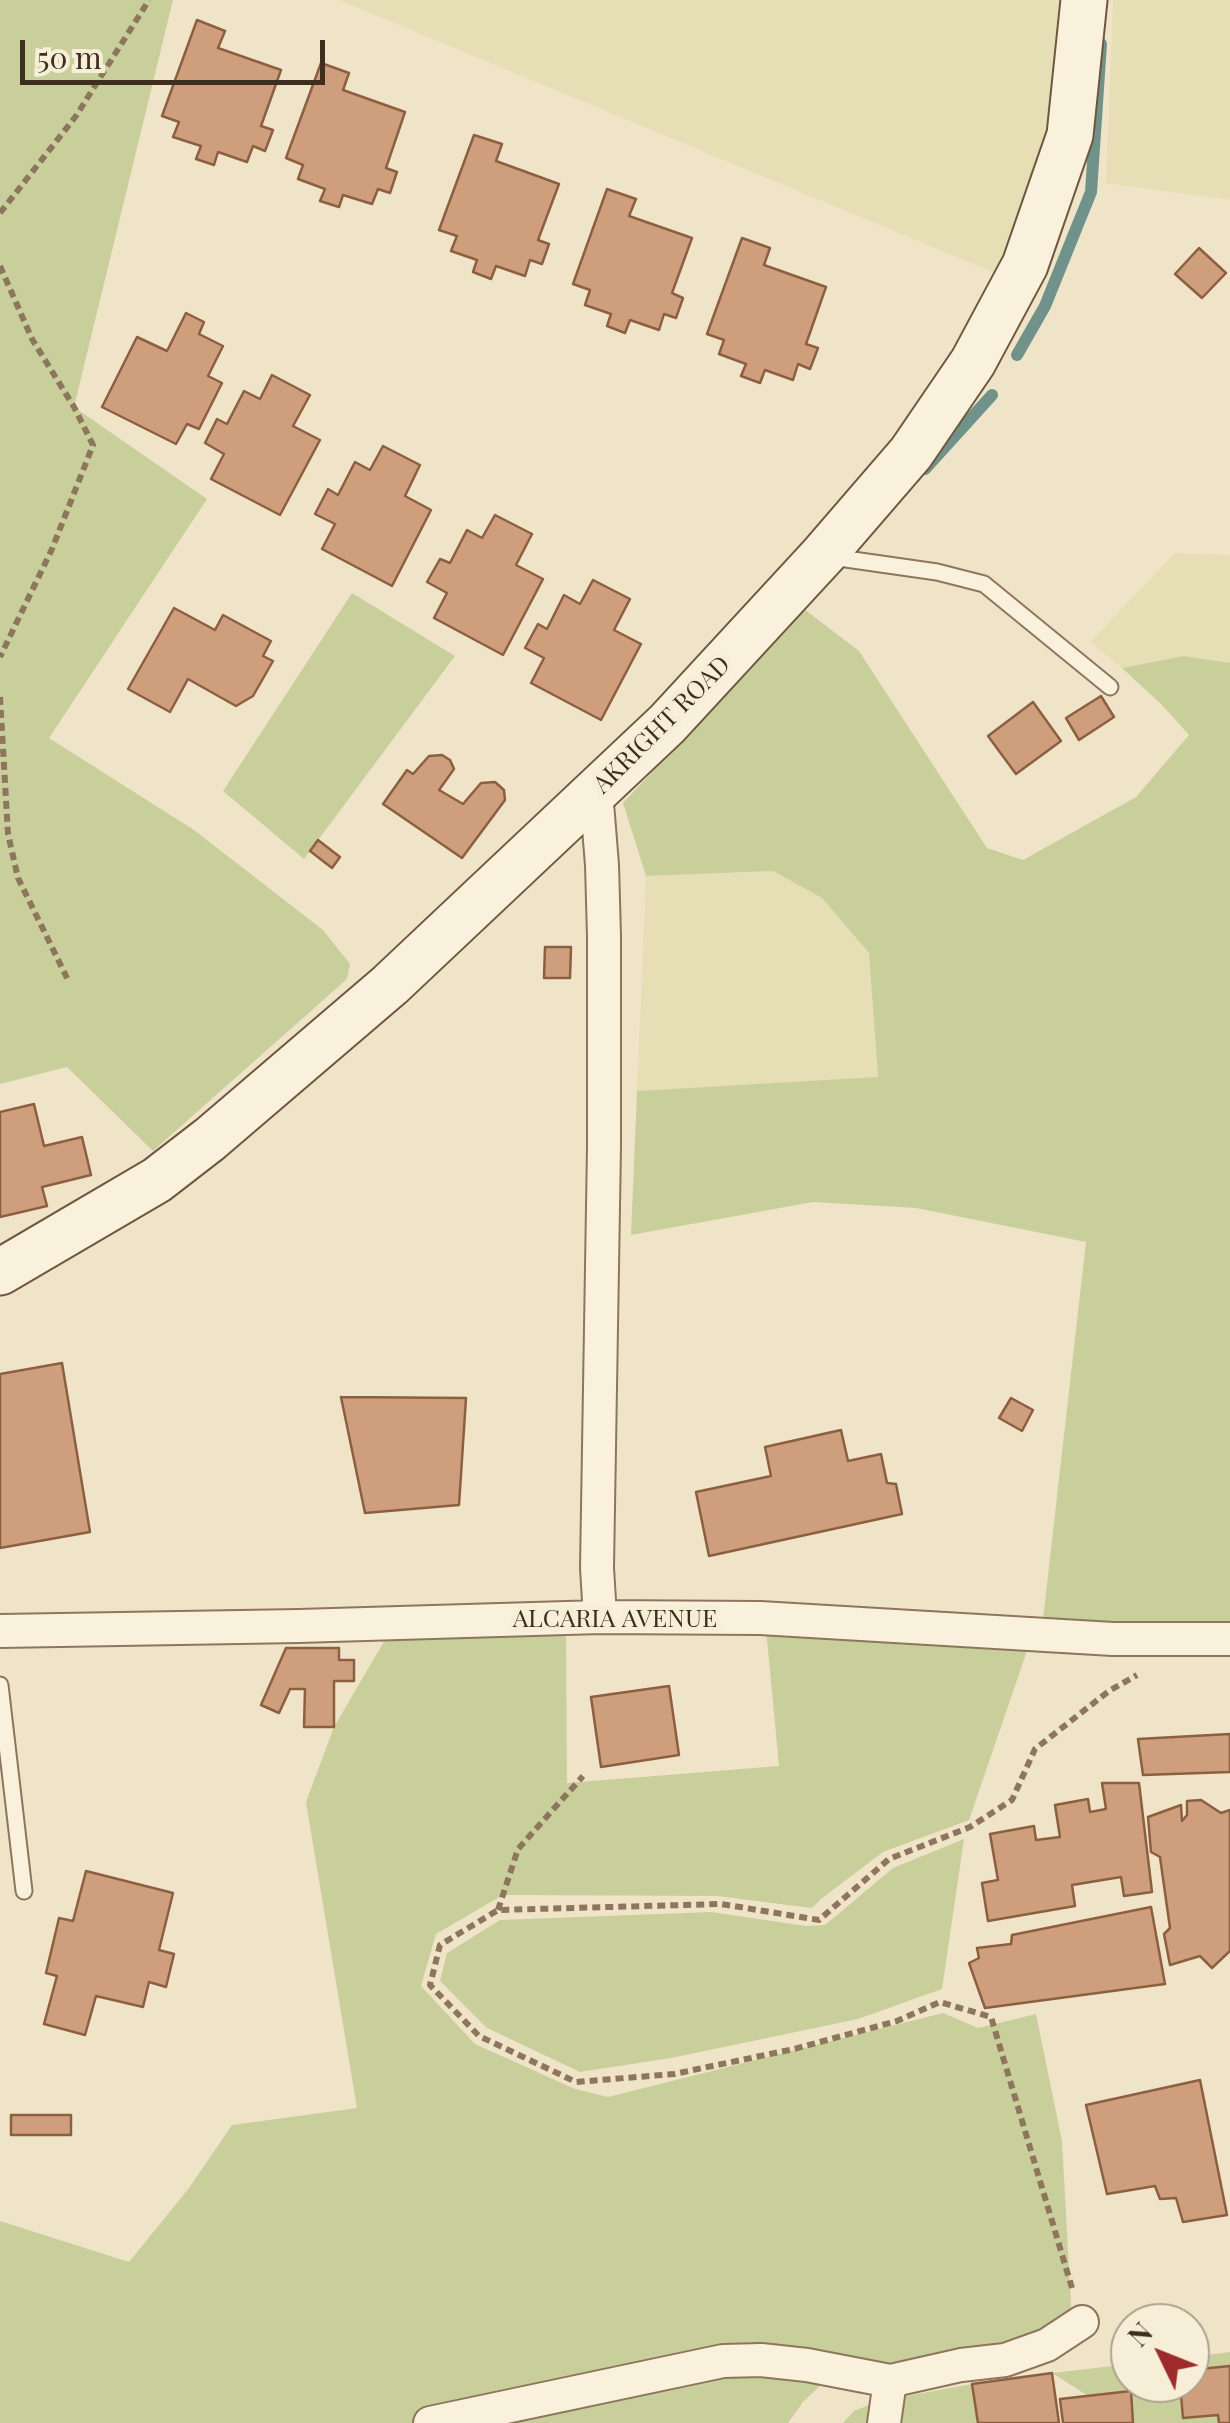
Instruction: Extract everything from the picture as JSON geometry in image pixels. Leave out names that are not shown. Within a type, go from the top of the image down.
[{"type":"street","name":"AKRIGHT ROAD","points":[[0,1272],[157,1180],[390,984],[693,697],[824,555],[921,438],[973,362],[1026,266],[1070,135],[1084,0]]},
{"type":"street","points":[[596,791],[604,974],[597,1568],[600,1617]]},
{"type":"street","name":"ALCARIA AVENUE","points":[[0,1631],[600,1617],[760,1618],[1113,1639],[1230,1639]]},
{"type":"street","points":[[430,2423],[723,2361],[807,2365],[890,2381],[1005,2360],[1047,2345],[1082,2322]]},
{"type":"street","points":[[884,2423],[890,2381]]},
{"type":"lane","points":[[824,555],[937,572],[984,584],[1110,687]]},
{"type":"lane","points":[[0,1686],[24,1891]]},
{"type":"path","points":[[0,214],[76,116],[148,0]]},
{"type":"path","points":[[0,266],[32,339],[93,446],[52,549],[0,658]]},
{"type":"path","points":[[0,697],[8,834],[18,878],[69,982]]},
{"type":"path","points":[[1082,2322],[991,2016],[940,2002],[898,2021],[794,2048],[674,2074],[576,2082],[480,2036],[430,1986],[440,1945],[498,1910],[721,1904],[819,1920],[888,1859],[970,1827],[1012,1800],[1035,1749],[1109,1692],[1140,1674]]},
{"type":"path","points":[[498,1910],[518,1849],[584,1776]]},
{"type":"shaded area","points":[[339,0],[1069,0],[1056,146],[1000,275]]},
{"type":"shaded area","points":[[1113,0],[1230,0],[1230,200],[1106,183]]},
{"type":"shaded area","points":[[1175,553],[1230,555],[1230,663],[1184,656],[1122,668],[1090,642]]},
{"type":"shaded area","points":[[773,871],[822,898],[869,953],[878,1078],[637,1091],[646,876]]},
{"type":"green space","points":[[0,0],[173,0],[74,407],[207,499],[49,738],[194,830],[323,930],[350,964],[347,979],[153,1151],[67,1067],[0,1084]]},
{"type":"green space","points":[[352,593],[455,656],[304,859],[223,791]]},
{"type":"green space","points":[[804,609],[859,651],[987,848],[1023,860],[1136,797],[1189,735],[1122,668],[1184,656],[1230,663],[1230,1626],[1043,1619],[1086,1242],[916,1208],[813,1202],[631,1235],[637,1091],[878,1077],[869,953],[822,898],[773,871],[646,876],[623,803]]},
{"type":"green space","points":[[766,1629],[1028,1648],[969,1820],[883,1852],[812,1908],[717,1896],[503,1895],[436,1934],[421,1986],[475,2044],[575,2089],[608,2097],[943,2013],[978,2028],[1036,2014],[1062,2141],[1071,2304],[1069,2338],[988,2352],[856,2366],[823,2383],[788,2423],[0,2423],[0,2221],[129,2262],[189,2188],[232,2125],[357,2108],[306,1802],[334,1727],[386,1638],[566,1635],[567,1783],[779,1766]]},
{"type":"green space","points":[[964,1839],[942,1989],[858,2019],[671,2058],[580,2072],[487,2028],[440,1981],[447,1953],[500,1920],[711,1912],[806,1926],[825,1925],[893,1868]]},
{"type":"green space","points":[[1230,2352],[1230,2423],[1102,2423],[1085,2394],[1052,2373],[1110,2366],[1110,2403],[1210,2403],[1210,2354]]},
{"type":"green space","points":[[1025,2381],[999,2423],[843,2423],[854,2411],[879,2401],[972,2384]]},
{"type":"building","points":[[197,20],[225,31],[218,48],[281,70],[261,126],[273,130],[265,151],[253,146],[247,162],[218,152],[214,165],[196,159],[201,146],[173,137],[179,122],[162,116]]},
{"type":"building","points":[[321,63],[349,73],[343,90],[405,112],[386,168],[397,172],[390,193],[378,189],[372,204],[343,195],[339,207],[320,201],[325,189],[298,179],[303,165],[286,158]]},
{"type":"building","points":[[474,135],[502,144],[496,161],[559,184],[538,240],[549,244],[542,264],[530,260],[525,276],[496,266],[491,279],[473,272],[477,260],[451,251],[457,236],[439,230]]},
{"type":"building","points":[[607,189],[636,199],[629,216],[692,238],[672,293],[683,298],[676,318],[664,314],[659,330],[630,320],[625,333],[607,326],[611,314],[585,305],[590,290],[573,284]]},
{"type":"building","points":[[742,238],[770,248],[764,265],[826,287],[806,344],[818,348],[810,369],[798,364],[793,380],[765,370],[760,383],[741,376],[746,364],[719,354],[724,340],[707,334]]},
{"type":"building","points":[[1199,248],[1226,273],[1202,298],[1175,274]]},
{"type":"building","points":[[186,313],[204,322],[199,334],[223,346],[208,376],[222,383],[199,429],[187,424],[176,444],[102,407],[137,337],[167,351]]},
{"type":"building","points":[[272,375],[310,395],[293,426],[320,440],[280,515],[211,479],[224,454],[205,443],[217,419],[227,424],[244,391],[260,399]]},
{"type":"building","points":[[383,446],[420,465],[405,496],[431,510],[392,586],[322,549],[335,524],[315,514],[328,489],[338,495],[355,462],[370,470]]},
{"type":"building","points":[[495,515],[532,534],[516,565],[543,579],[503,655],[434,618],[447,593],[427,582],[440,559],[450,563],[467,530],[482,538]]},
{"type":"building","points":[[593,580],[630,599],[614,630],[641,644],[601,720],[531,683],[544,658],[525,648],[538,624],[547,629],[564,595],[580,604]]},
{"type":"building","points":[[174,608],[215,630],[223,615],[271,641],[263,656],[273,661],[253,696],[236,706],[188,679],[170,712],[128,689]]},
{"type":"building","points":[[1101,696],[1114,717],[1079,740],[1066,718]]},
{"type":"building","points":[[1033,702],[1061,741],[1016,774],[988,736]]},
{"type":"building","points":[[442,755],[454,769],[439,790],[463,804],[481,783],[495,782],[504,790],[505,800],[462,858],[383,804],[407,770],[413,774],[429,756]]},
{"type":"building","points":[[318,840],[340,857],[332,868],[310,851]]},
{"type":"building","points":[[545,947],[571,947],[570,978],[544,978]]},
{"type":"building","points":[[34,1104],[44,1146],[82,1137],[91,1175],[42,1187],[47,1206],[0,1217],[0,1112]]},
{"type":"building","points":[[62,1363],[90,1532],[0,1548],[0,1374]]},
{"type":"building","points":[[341,1397],[466,1398],[459,1505],[365,1513]]},
{"type":"building","points":[[1011,1398],[1033,1410],[1022,1431],[999,1418]]},
{"type":"building","points":[[841,1430],[848,1461],[881,1454],[887,1483],[896,1484],[902,1514],[709,1556],[696,1492],[771,1476],[765,1447]]},
{"type":"building","points":[[286,1648],[339,1648],[339,1660],[354,1660],[354,1681],[334,1681],[334,1727],[304,1727],[305,1689],[290,1689],[279,1713],[261,1705]]},
{"type":"building","points":[[669,1686],[679,1755],[601,1767],[591,1697]]},
{"type":"building","points":[[1230,1734],[1230,1772],[1143,1775],[1138,1739]]},
{"type":"building","points":[[1102,1783],[1139,1783],[1152,1892],[1124,1896],[1121,1877],[1072,1885],[1075,1906],[988,1921],[982,1883],[998,1880],[990,1834],[1034,1826],[1036,1840],[1060,1837],[1055,1805],[1088,1799],[1090,1812],[1106,1809]]},
{"type":"building","points":[[1201,1800],[1221,1813],[1230,1810],[1230,1951],[1212,1968],[1200,1956],[1170,1965],[1164,1934],[1170,1928],[1160,1857],[1151,1852],[1148,1817],[1181,1805],[1182,1821],[1187,1815],[1187,1801]]},
{"type":"building","points":[[86,1871],[173,1893],[159,1950],[174,1954],[166,1987],[149,1982],[143,2007],[96,1996],[85,2035],[44,2024],[57,1976],[46,1973],[59,1918],[73,1921]]},
{"type":"building","points":[[1151,1907],[1165,1984],[985,2008],[969,1963],[979,1958],[977,1948],[1011,1944],[1012,1935]]},
{"type":"building","points":[[1200,2080],[1227,2215],[1183,2222],[1176,2198],[1160,2199],[1155,2186],[1107,2194],[1086,2105]]},
{"type":"building","points":[[11,2115],[71,2115],[71,2135],[11,2135]]},
{"type":"building","points":[[1230,2366],[1230,2423],[1219,2423],[1218,2415],[1183,2418],[1182,2403],[1210,2403],[1210,2368]]},
{"type":"building","points":[[1052,2373],[1059,2423],[978,2423],[972,2384]]},
{"type":"building","points":[[1110,2393],[1110,2403],[1132,2403],[1133,2423],[1063,2423],[1060,2399]]},
{"type":"waterway","points":[[1017,355],[1045,306],[1091,192],[1101,44]]},
{"type":"waterway","points":[[925,469],[992,395]]}]
